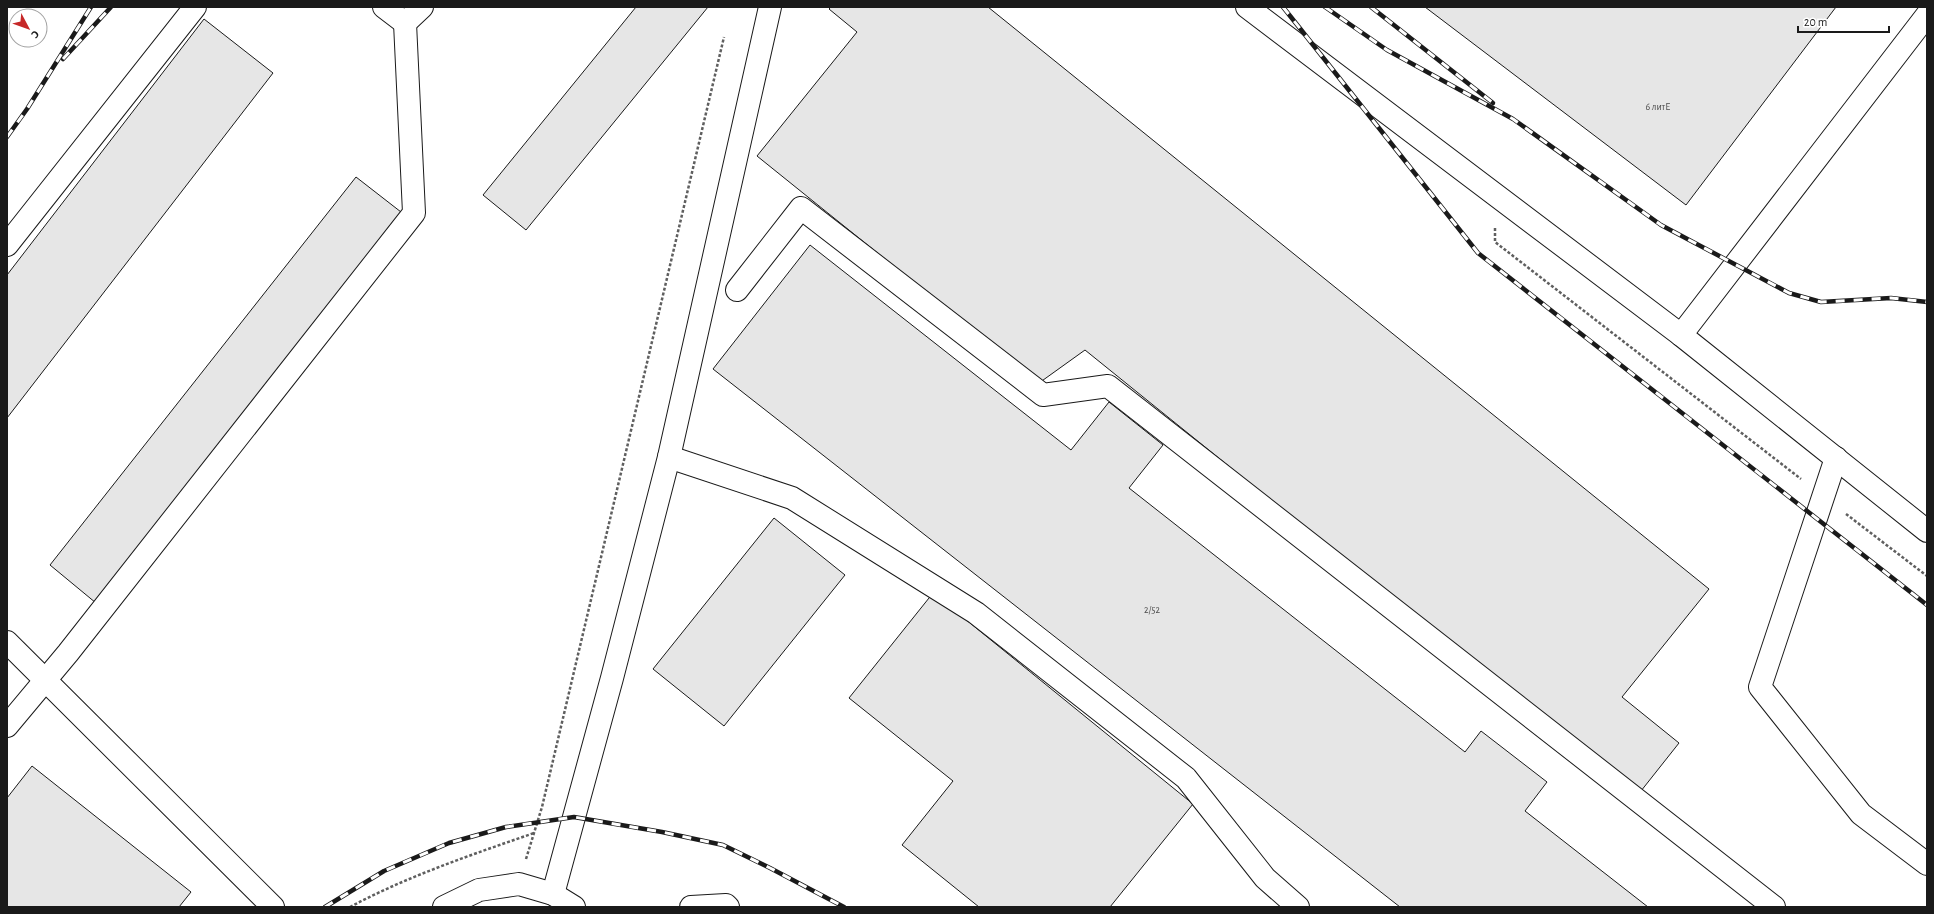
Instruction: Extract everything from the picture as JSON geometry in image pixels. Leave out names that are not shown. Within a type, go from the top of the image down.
[{"type":"lane","points":[[7,245],[195,7]]},
{"type":"lane","points":[[384,7],[405,23]]},
{"type":"lane","points":[[7,726],[414,213],[405,23],[422,7]]},
{"type":"lane","points":[[553,894],[612,678],[669,457],[770,7]]},
{"type":"lane","points":[[1248,7],[1681,335],[1927,530]]},
{"type":"lane","points":[[1681,335],[1927,15]]},
{"type":"lane","points":[[737,290],[801,208],[1043,395],[1108,386],[1774,907]]},
{"type":"lane","points":[[669,457],[792,498],[976,614],[1186,778],[1265,878],[1298,907]]},
{"type":"lane","points":[[1836,458],[1760,687],[1861,814],[1927,864]]},
{"type":"lane","points":[[7,642],[273,907]]},
{"type":"lane","points":[[443,907],[480,890],[519,884],[553,894],[574,907]]},
{"type":"lane","points":[[691,907],[726,905],[728,907]]},
{"type":"path","points":[[519,884],[534,833],[724,37]]},
{"type":"path","points":[[1495,194],[1495,242],[1927,576]]},
{"type":"path","points":[[350,907],[382,890],[466,857],[534,833]]},
{"type":"building","points":[[636,7],[708,7],[526,230],[483,195]]},
{"type":"building","points":[[831,7],[988,7],[1709,589],[1622,697],[1679,743],[1637,796],[1085,350],[1039,383],[757,156],[857,32],[829,9]]},
{"type":"building","points":[[1425,7],[1836,7],[1686,205]]},
{"type":"building","points":[[204,19],[273,73],[7,418],[7,275]]},
{"type":"building","points":[[356,177],[401,212],[96,603],[50,565]]},
{"type":"building","points":[[810,245],[1071,450],[1109,402],[1163,445],[1129,488],[1465,752],[1481,731],[1547,782],[1525,811],[1648,907],[1400,907],[713,369]]},
{"type":"building","points":[[774,518],[845,575],[724,726],[653,669]]},
{"type":"building","points":[[933,593],[1193,804],[1110,907],[979,907],[902,845],[953,781],[849,698]]},
{"type":"building","points":[[32,766],[191,892],[179,907],[7,907],[7,798]]},
{"type":"railway","points":[[7,137],[27,109],[91,7]]},
{"type":"railway","points":[[63,59],[111,7]]},
{"type":"railway","points":[[1283,7],[1478,253],[1927,605]]},
{"type":"railway","points":[[1325,7],[1387,50],[1513,119],[1661,225],[1789,293],[1821,302],[1891,298],[1927,302]]},
{"type":"railway","points":[[1371,7],[1493,103]]},
{"type":"railway","points":[[325,907],[384,871],[449,843],[506,827],[574,817],[662,832],[723,845],[844,907]]}]
